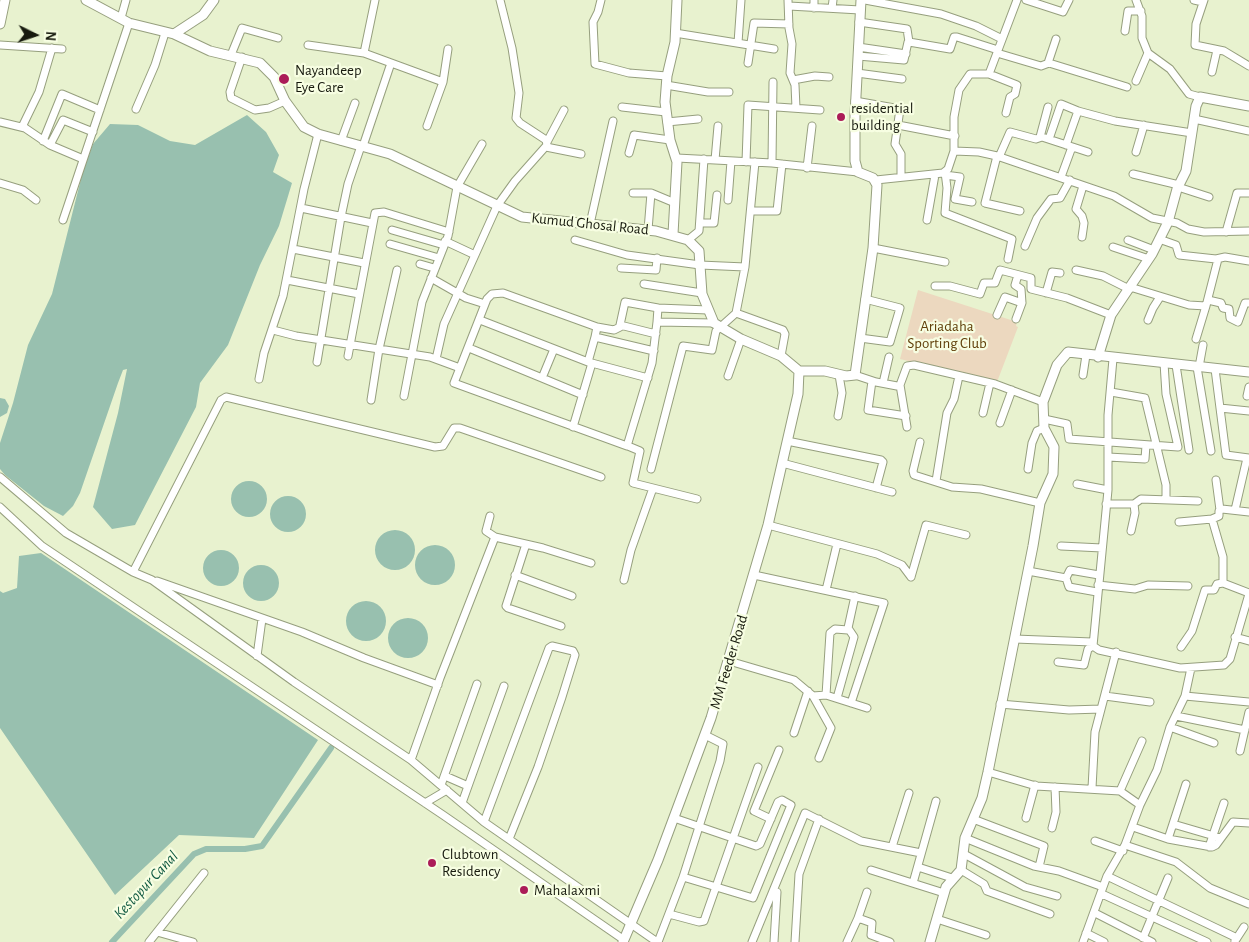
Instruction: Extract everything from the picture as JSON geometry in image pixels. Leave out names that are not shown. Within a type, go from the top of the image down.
[{"type":"street","points":[[0,24],[5,0]]},
{"type":"street","name":"Kumud Ghosal Road","points":[[86,0],[125,21],[170,34],[210,51],[242,57],[264,66],[274,77],[285,101],[300,124],[318,134],[390,154],[525,218],[648,230],[673,234],[688,240]]},
{"type":"street","points":[[63,220],[100,110],[125,21],[126,0]]},
{"type":"street","points":[[136,110],[170,34],[202,15],[214,0]]},
{"type":"street","points":[[364,53],[375,0]]},
{"type":"street","points":[[500,0],[512,48],[519,93],[516,118],[547,145],[581,154]]},
{"type":"street","points":[[600,0],[598,12],[592,22],[595,64],[703,92],[730,92]]},
{"type":"street","points":[[673,234],[677,158],[670,140],[666,117],[666,81],[676,33],[677,0]]},
{"type":"street","points":[[738,43],[741,0]]},
{"type":"street","points":[[858,172],[855,160],[856,100],[859,22],[863,0],[941,14],[976,26],[1002,38]]},
{"type":"street","points":[[989,74],[1017,0]]},
{"type":"street","points":[[1026,0],[1063,12],[1069,0]]},
{"type":"street","points":[[1136,0],[1141,11],[1142,38],[1148,53],[1170,70],[1189,94],[1249,106]]},
{"type":"street","points":[[1194,0],[1204,1],[1196,24],[1195,44],[1199,48],[1228,52],[1249,66]]},
{"type":"street","points":[[796,108],[794,80],[790,73],[792,44],[788,3],[832,4],[860,10]]},
{"type":"street","points":[[1125,31],[1128,11],[1141,11]]},
{"type":"street","points":[[858,52],[902,60],[905,59],[908,42],[907,29],[859,22]]},
{"type":"street","points":[[748,63],[754,23],[789,24]]},
{"type":"street","points":[[231,55],[242,28],[278,38]]},
{"type":"street","points":[[676,33],[774,49]]},
{"type":"street","points":[[908,42],[949,49],[954,37],[957,37],[1041,66],[1048,63],[1127,87]]},
{"type":"street","points":[[1048,63],[1056,39]]},
{"type":"street","points":[[0,44],[62,49]]},
{"type":"street","points":[[308,45],[364,53],[442,82]]},
{"type":"street","points":[[22,127],[38,92],[52,48]]},
{"type":"street","points":[[427,126],[442,82],[448,49]]},
{"type":"street","points":[[1212,72],[1217,50]]},
{"type":"street","points":[[1136,81],[1148,53]]},
{"type":"street","points":[[242,57],[230,92],[231,98],[255,110],[270,108],[285,101]]},
{"type":"street","points":[[317,362],[319,340],[348,184],[391,63]]},
{"type":"street","points":[[858,73],[902,79]]},
{"type":"street","points":[[1006,113],[1010,97],[1015,94],[1017,85],[992,77],[989,74],[970,74],[965,79],[960,90],[954,116],[954,151],[950,165],[945,173],[945,213],[1012,239],[1008,259]]},
{"type":"street","points":[[794,80],[815,76],[828,77]]},
{"type":"street","points":[[772,164],[773,82]]},
{"type":"street","points":[[43,141],[62,94],[100,110]]},
{"type":"street","points":[[1098,356],[1111,315],[1149,259],[1168,222],[1178,186],[1186,171],[1194,119],[1200,97]]},
{"type":"street","points":[[856,100],[899,108],[896,144],[901,154],[900,176]]},
{"type":"street","points":[[341,141],[356,103]]},
{"type":"street","points":[[1049,139],[1060,105],[1078,111],[1144,125],[1192,133]]},
{"type":"street","points":[[746,162],[748,106],[820,110]]},
{"type":"street","points":[[622,107],[677,119],[698,119]]},
{"type":"street","points":[[1040,137],[1048,107]]},
{"type":"street","points":[[436,359],[444,324],[497,206],[515,181],[547,145],[564,110]]},
{"type":"street","points":[[1061,177],[1078,111]]},
{"type":"street","points":[[1194,119],[1249,131]]},
{"type":"street","points":[[50,145],[63,120],[93,132]]},
{"type":"street","points":[[0,122],[22,127],[50,145],[83,158]]},
{"type":"street","points":[[590,224],[613,122]]},
{"type":"street","points":[[1136,152],[1144,125]]},
{"type":"street","points":[[715,160],[718,126]]},
{"type":"street","points":[[807,168],[812,126]]},
{"type":"street","points":[[898,126],[955,136]]},
{"type":"street","points":[[1020,211],[985,203],[998,156],[1010,132],[1036,139],[1040,137],[1049,139],[1088,152]]},
{"type":"street","points":[[259,379],[264,354],[287,280],[300,208],[318,134]]},
{"type":"street","points":[[629,153],[634,135],[670,140]]},
{"type":"street","points":[[404,396],[422,302],[445,243],[457,187],[482,144]]},
{"type":"street","points":[[954,151],[979,152],[998,156],[1116,197],[1134,209],[1168,222],[1204,232],[1249,231]]},
{"type":"street","points":[[677,158],[782,164],[858,172],[876,180],[900,176],[945,173],[960,177],[955,199],[972,202]]},
{"type":"street","points":[[704,159],[699,232],[688,240],[698,251],[702,293],[708,310],[717,325],[741,339],[781,356],[800,371],[825,371],[839,375],[855,375],[872,381],[900,385]]},
{"type":"street","points":[[728,200],[731,161]]},
{"type":"street","points":[[657,322],[717,325],[722,328],[736,313],[745,267],[752,211],[755,162]]},
{"type":"street","points":[[752,211],[777,210],[782,164]]},
{"type":"street","points":[[927,220],[935,174]]},
{"type":"street","points":[[1134,174],[1178,186],[1208,197]]},
{"type":"street","points":[[855,375],[873,248],[876,180]]},
{"type":"street","points":[[1025,246],[1036,218],[1051,199],[1060,198],[1070,180]]},
{"type":"street","points":[[0,183],[23,190],[36,200]]},
{"type":"street","points":[[1082,237],[1084,223],[1082,216],[1076,209],[1083,186]]},
{"type":"street","points":[[633,193],[651,194],[675,203]]},
{"type":"street","points":[[1226,232],[1237,193],[1249,193]]},
{"type":"street","points":[[648,230],[651,194]]},
{"type":"street","points":[[700,223],[714,223],[717,195]]},
{"type":"street","points":[[300,208],[341,215],[372,223]]},
{"type":"street","points":[[348,356],[374,213],[378,211],[448,232]]},
{"type":"street","points":[[392,230],[445,243],[475,255]]},
{"type":"street","points":[[1160,239],[1176,245],[1179,255],[1218,259],[1225,256],[1249,261]]},
{"type":"street","points":[[575,240],[627,255],[700,264],[745,267]]},
{"type":"street","points":[[1128,240],[1154,250]]},
{"type":"street","points":[[390,244],[439,258]]},
{"type":"street","points":[[1113,247],[1149,259]]},
{"type":"street","points":[[873,248],[946,262]]},
{"type":"street","points":[[293,249],[364,263]]},
{"type":"street","points":[[621,268],[656,270],[657,258]]},
{"type":"street","points":[[1196,339],[1218,259]]},
{"type":"street","points":[[420,264],[434,268]]},
{"type":"street","points":[[371,400],[379,349],[397,270]]},
{"type":"street","points":[[935,286],[950,286],[980,294],[984,283],[995,283],[999,270],[1031,278],[1030,288],[1111,315]]},
{"type":"street","points":[[1076,270],[1103,276],[1130,288],[1189,305],[1221,303],[1223,308],[1229,309],[1230,318],[1238,322],[1245,303],[1249,303]]},
{"type":"street","points":[[1046,293],[1052,272],[1060,273]]},
{"type":"street","points":[[1016,319],[1022,303],[1021,289],[1015,285],[1018,275]]},
{"type":"street","points":[[431,278],[459,294],[485,304]]},
{"type":"street","points":[[287,280],[359,294]]},
{"type":"street","points":[[644,284],[702,293]]},
{"type":"street","points":[[656,334],[620,327],[614,330],[597,327],[503,293],[492,294],[485,304],[469,348],[454,380],[455,384],[573,428],[628,446],[640,452],[632,482],[698,499]]},
{"type":"street","points":[[997,315],[1004,297],[1022,303]]},
{"type":"street","points":[[1148,320],[1152,308],[1160,297]]},
{"type":"street","points":[[860,338],[890,342],[900,308],[865,299]]},
{"type":"street","points":[[620,327],[625,302],[658,308],[708,310]]},
{"type":"street","points":[[628,446],[654,351],[658,308]]},
{"type":"street","points":[[736,313],[783,330],[785,334],[781,356]]},
{"type":"street","points":[[480,320],[590,362],[648,378]]},
{"type":"street","points":[[651,469],[683,346],[711,351],[717,325]]},
{"type":"street","points":[[573,428],[583,394],[597,327]]},
{"type":"street","points":[[273,330],[319,340],[411,353],[436,359],[460,368]]},
{"type":"street","points":[[596,337],[654,351]]},
{"type":"street","points":[[728,376],[741,339]]},
{"type":"street","points":[[1203,345],[1198,367],[1211,451]]},
{"type":"street","points":[[469,348],[583,394]]},
{"type":"street","points":[[542,378],[554,349]]},
{"type":"street","points":[[930,942],[946,886],[961,870],[965,838],[982,798],[988,772],[1040,503],[1051,479],[1055,461],[1052,442],[1044,423],[1043,402],[1055,368],[1064,354],[1068,352],[1113,359],[1249,372]]},
{"type":"street","points":[[1083,375],[1086,355]]},
{"type":"street","points":[[883,383],[889,356]]},
{"type":"street","points":[[1058,662],[1084,664],[1088,649],[1092,644],[1108,490],[1107,441],[1113,359]]},
{"type":"street","points":[[1044,423],[1067,424],[1069,438],[1155,446],[1178,446],[1166,394],[1164,363]]},
{"type":"street","points":[[907,427],[900,385],[909,364],[990,383],[1043,402]]},
{"type":"street","points":[[1176,365],[1190,450]]},
{"type":"street","points":[[1215,369],[1226,455],[1248,458],[1235,510]]},
{"type":"street","name":"MM Feeder Road","points":[[623,941],[632,924],[674,818],[705,735],[729,661],[768,525],[799,384],[800,371]]},
{"type":"street","points":[[838,416],[842,393],[839,375]]},
{"type":"street","points":[[936,482],[947,413],[954,399],[959,376]]},
{"type":"street","points":[[872,381],[868,410],[906,416]]},
{"type":"street","points":[[983,413],[990,383]]},
{"type":"street","points":[[1247,396],[1249,387]]},
{"type":"street","points":[[1000,422],[1012,390]]},
{"type":"street","points":[[1111,392],[1145,398],[1155,446],[1166,485],[1166,500]]},
{"type":"street","points":[[133,572],[222,400],[226,396],[435,447],[443,446],[454,428],[460,428],[601,477]]},
{"type":"street","points":[[1220,408],[1249,411]]},
{"type":"street","points":[[1028,469],[1032,443],[1037,431],[1044,423]]},
{"type":"street","points":[[787,441],[881,460],[883,462],[876,488]]},
{"type":"street","points":[[920,442],[913,474],[952,487],[981,489],[1040,503]]},
{"type":"street","points":[[1108,457],[1145,459],[1146,445]]},
{"type":"street","points":[[782,463],[892,492]]},
{"type":"street","points":[[0,477],[66,533],[133,572],[302,632],[364,658],[438,684]]},
{"type":"street","points":[[1179,522],[1212,519],[1219,516],[1216,480]]},
{"type":"street","points":[[1077,484],[1108,490]]},
{"type":"street","points":[[624,580],[631,550],[653,488]]},
{"type":"street","points":[[1106,504],[1134,504],[1141,499],[1198,501]]},
{"type":"street","points":[[1132,531],[1136,513],[1134,504]]},
{"type":"street","points":[[0,507],[42,546],[425,803],[623,941]]},
{"type":"street","points":[[1220,510],[1249,512]]},
{"type":"street","points":[[490,516],[486,531],[495,537],[591,563]]},
{"type":"street","points":[[1212,519],[1223,557],[1223,583]]},
{"type":"street","points":[[768,525],[877,554],[902,564],[911,577],[926,525],[966,535]]},
{"type":"street","points":[[411,760],[438,684],[495,537]]},
{"type":"street","points":[[526,544],[506,601],[508,608],[562,626]]},
{"type":"street","points":[[826,590],[837,544]]},
{"type":"street","points":[[1060,546],[1102,548]]},
{"type":"street","points":[[1100,575],[1070,570],[1066,578],[1069,586],[1098,589],[1136,589],[1148,585],[1188,586]]},
{"type":"street","points":[[1028,571],[1066,578]]},
{"type":"street","points":[[515,575],[572,596]]},
{"type":"street","points":[[754,576],[882,602],[884,605],[851,702]]},
{"type":"street","points":[[152,580],[257,656],[411,760],[484,822],[658,942],[682,877],[723,747],[721,742],[705,735]]},
{"type":"street","points":[[1015,639],[1092,644],[1099,650],[1116,652],[1167,666],[1191,668],[1227,664],[1249,593],[1223,583],[1217,584],[1214,590],[1205,590],[1192,631],[1181,646]]},
{"type":"street","points":[[848,630],[855,596]]},
{"type":"street","points":[[257,656],[262,619]]},
{"type":"street","points":[[826,695],[830,633],[835,629],[848,630],[854,637],[837,698]]},
{"type":"street","points":[[1235,637],[1249,641]]},
{"type":"street","points":[[484,822],[549,648],[552,646],[573,650],[575,655],[562,697],[538,767],[509,839]]},
{"type":"street","points":[[1092,788],[1095,732],[1116,652]]},
{"type":"street","points":[[729,661],[788,678],[811,694],[831,728],[819,758]]},
{"type":"street","points":[[1083,942],[1107,876],[1124,848],[1140,805],[1157,770],[1170,727],[1185,696],[1191,668]]},
{"type":"street","points":[[441,785],[477,684]]},
{"type":"street","points":[[462,803],[504,686]]},
{"type":"street","points":[[811,694],[826,695],[867,708]]},
{"type":"street","points":[[794,733],[811,694]]},
{"type":"street","points":[[1105,696],[1150,702]]},
{"type":"street","points":[[1185,696],[1249,702]]},
{"type":"street","points":[[1000,704],[1069,710],[1101,709]]},
{"type":"street","points":[[1240,751],[1247,729],[1249,712]]},
{"type":"street","points":[[1176,716],[1247,729]]},
{"type":"street","points":[[1170,727],[1214,743]]},
{"type":"street","points":[[1120,791],[1142,741]]},
{"type":"street","points":[[771,819],[758,814],[754,810],[779,750]]},
{"type":"street","points":[[669,914],[703,922],[758,766]]},
{"type":"street","points":[[988,772],[1034,786],[1120,791],[1140,805]]},
{"type":"street","points":[[445,776],[468,786]]},
{"type":"street","points":[[1168,839],[1186,784]]},
{"type":"street","points":[[1026,818],[1034,786]]},
{"type":"street","points":[[1052,828],[1056,812],[1055,787]]},
{"type":"street","points":[[425,803],[447,790]]},
{"type":"street","points":[[892,847],[909,793]]},
{"type":"street","points":[[674,818],[758,846],[780,800],[791,805],[754,898],[682,877]]},
{"type":"street","points":[[913,883],[936,801]]},
{"type":"street","points":[[1209,846],[1224,803]]},
{"type":"street","points":[[752,942],[805,813],[861,841],[921,854]]},
{"type":"street","points":[[795,942],[799,874],[819,819]]},
{"type":"street","points":[[973,819],[1044,846],[1039,867]]},
{"type":"street","points":[[1132,827],[1168,839],[1215,846],[1233,822],[1249,824]]},
{"type":"street","points":[[1173,824],[1213,834],[1221,838]]},
{"type":"street","points":[[965,838],[1039,867],[1059,871],[1207,942]]},
{"type":"street","points":[[1095,841],[1176,862],[1210,888],[1249,904]]},
{"type":"street","points":[[964,854],[1025,887],[1057,896]]},
{"type":"street","points":[[918,866],[952,878]]},
{"type":"street","points":[[871,870],[944,893]]},
{"type":"street","points":[[961,870],[984,884],[987,891],[1050,914]]},
{"type":"street","points":[[149,942],[204,873]]},
{"type":"street","points":[[1107,876],[1158,899],[1236,940],[1244,927]]},
{"type":"street","points":[[1139,938],[1168,878]]},
{"type":"street","points":[[774,942],[777,892]]},
{"type":"street","points":[[847,942],[868,892]]},
{"type":"street","points":[[1095,913],[1139,938],[1152,942]]},
{"type":"street","points":[[858,918],[872,923],[871,935],[890,942]]},
{"type":"street","points":[[937,919],[986,935]]},
{"type":"street","points":[[157,932],[193,942]]},
{"type":"street","points":[[1086,933],[1104,942]]},
{"type":"green space","name":"Ariadaha Sporting Club","points":[[918,290],[1017,322],[1016,326],[1018,327],[997,382],[900,359]]},
{"type":"shaded area","points":[[247,115],[266,132],[279,155],[273,172],[292,183],[279,226],[260,265],[228,345],[200,383],[196,407],[135,525],[112,529],[93,507],[118,413],[127,369],[123,370],[80,493],[73,506],[63,516],[44,506],[5,475],[0,469],[0,443],[13,403],[28,345],[52,294],[83,171],[93,144],[110,124],[138,125],[170,141],[195,145]]},
{"type":"shaded area","points":[[0,398],[5,399],[9,406],[7,413],[0,417]]},
{"type":"shaded area","points":[[249,481],[256,482],[262,486],[266,492],[266,506],[262,512],[256,516],[249,517],[242,516],[236,512],[232,506],[231,499],[232,492],[236,486],[242,482]]},
{"type":"shaded area","points":[[288,496],[295,497],[301,501],[305,507],[305,521],[301,527],[295,531],[288,532],[281,531],[275,527],[271,521],[270,514],[271,507],[275,501],[281,497]]},
{"type":"shaded area","points":[[395,530],[409,536],[415,550],[409,564],[395,570],[381,564],[375,550],[381,536]]},
{"type":"shaded area","points":[[435,545],[449,551],[455,565],[449,579],[435,585],[421,579],[415,565],[421,551]]},
{"type":"shaded area","points":[[221,550],[234,555],[239,568],[234,581],[221,586],[208,581],[203,568],[208,555]]},
{"type":"shaded area","points":[[41,553],[318,740],[254,838],[179,835],[115,895],[0,728],[0,591],[3,593],[17,588],[19,556]]},
{"type":"shaded area","points":[[261,565],[268,566],[274,570],[278,576],[278,590],[274,596],[268,600],[261,601],[254,600],[248,596],[244,590],[243,583],[244,576],[248,570],[254,566]]},
{"type":"shaded area","points":[[362,601],[370,601],[377,604],[383,610],[386,621],[383,632],[377,638],[370,641],[362,641],[355,638],[349,632],[346,625],[346,617],[349,610],[355,604]]},
{"type":"shaded area","points":[[412,618],[419,621],[425,627],[428,638],[427,646],[419,655],[412,658],[404,658],[397,655],[389,646],[388,634],[391,627],[400,619]]},
{"type":"waterway","name":"Kestopur Canal","points":[[112,942],[194,854],[206,849],[245,849],[262,846],[331,748]]},
{"type":"place","name":"Nayandeep Eye Care","points":[[284,79]]},
{"type":"place","name":"residential building","points":[[841,117]]},
{"type":"place","name":"Clubtown Residency","points":[[432,863]]},
{"type":"place","name":"Mahalaxmi","points":[[524,890]]}]
